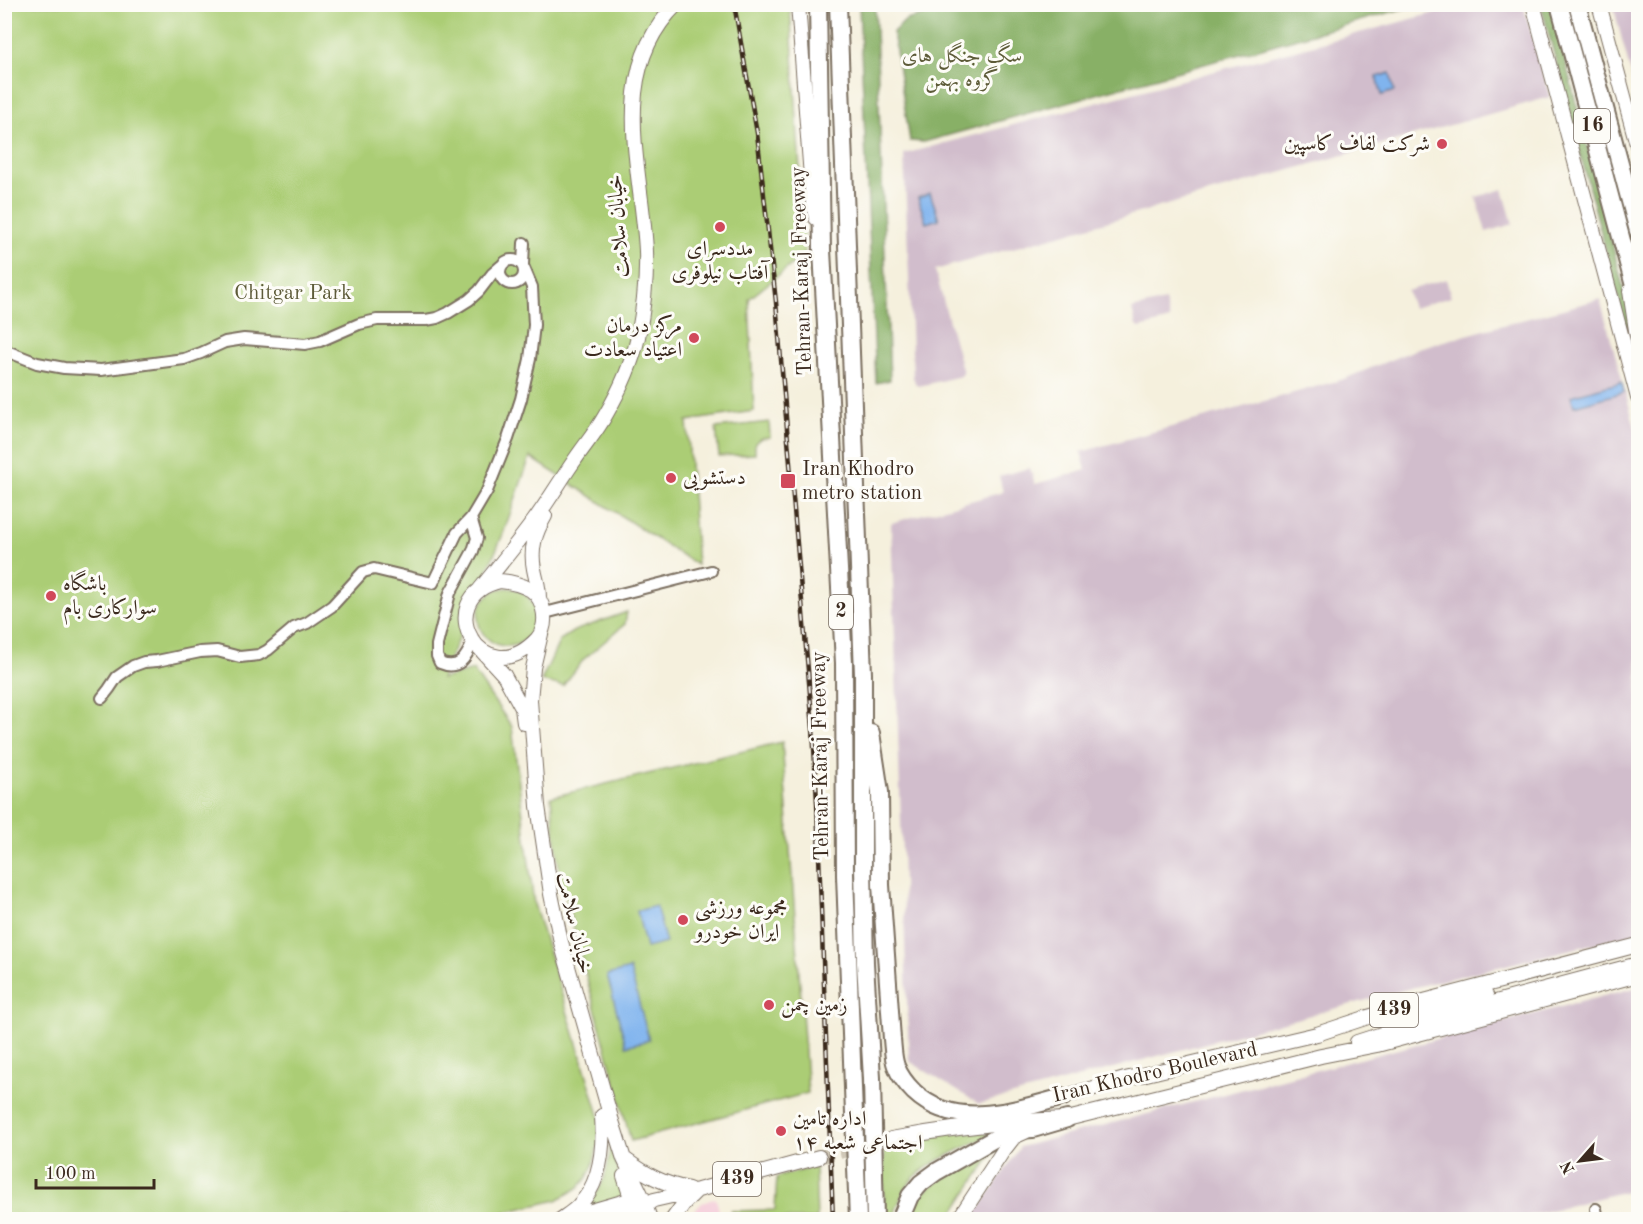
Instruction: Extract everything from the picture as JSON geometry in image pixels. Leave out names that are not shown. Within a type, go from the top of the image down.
[{"type":"highway","name":"Tehran-Karaj Freeway","points":[[818,4],[822,250],[844,663],[845,875],[858,1220]]},
{"type":"highway","name":"Tehran-Karaj Freeway","points":[[838,4],[863,674],[865,963],[873,1078],[875,1220]]},
{"type":"highway","name":"16","points":[[1559,4],[1638,302]]},
{"type":"highway","name":"16","points":[[1577,4],[1638,231]]},
{"type":"highway","points":[[1631,204],[1638,225]]},
{"type":"highway","points":[[863,674],[880,792],[881,885],[892,1039],[895,1064],[903,1082],[922,1100],[944,1111],[962,1115],[1020,1109],[1063,1097]]},
{"type":"highway","points":[[900,1220],[910,1196],[921,1183],[936,1172],[1015,1130],[1033,1129],[1067,1119]]},
{"type":"main road","name":"خیابان سلامت","points":[[480,589],[534,521],[604,418],[629,366],[638,337],[644,296],[646,254],[645,195],[633,142],[632,110],[644,54],[655,33],[677,4]]},
{"type":"main road","name":"خیابان سلامت","points":[[538,598],[539,584],[532,552],[539,526],[626,392],[635,371],[646,318],[651,271],[651,232],[637,130],[638,102],[649,54],[662,31],[685,4]]},
{"type":"main road","points":[[798,4],[813,204],[822,250]]},
{"type":"main road","points":[[1533,4],[1638,398]]},
{"type":"main road","points":[[1599,4],[1638,148]]},
{"type":"main road","points":[[1624,247],[1638,344]]},
{"type":"main road","points":[[512,582],[532,591],[538,598],[545,613],[541,634],[520,654],[507,657],[494,656],[478,647],[468,632],[465,620],[466,609],[471,598],[489,583],[512,582]]},
{"type":"main road","name":"خیابان سلامت","points":[[541,634],[533,668],[530,700],[538,806],[551,894],[561,942],[624,1159],[643,1208]]},
{"type":"main road","name":"خیابان سلامت","points":[[478,647],[504,675],[522,708],[541,884],[549,923],[602,1116],[643,1208]]},
{"type":"main road","name":"Iran Khodro Boulevard","points":[[1317,1034],[1389,1011],[1638,945]]},
{"type":"main road","name":"Iran Khodro Boulevard","points":[[1321,1056],[1374,1036],[1486,1000],[1638,955]]},
{"type":"main road","name":"Iran Khodro Boulevard","points":[[1063,1097],[1317,1034],[1371,1025],[1486,1000],[1638,964]]},
{"type":"main road","name":"Iran Khodro Boulevard","points":[[891,1138],[955,1128],[1067,1119],[1321,1056],[1377,1045],[1638,975]]},
{"type":"main road","points":[[1149,1074],[1155,1097]]},
{"type":"main road","points":[[562,1220],[579,1206],[591,1191],[603,1141],[602,1116]]},
{"type":"main road","points":[[958,1220],[1014,1137],[1033,1129]]},
{"type":"main road","name":"439","points":[[643,1208],[698,1190],[819,1158]]},
{"type":"main road","points":[[624,1159],[653,1179],[674,1186],[698,1190]]},
{"type":"main road","points":[[672,1220],[685,1202],[698,1190]]},
{"type":"main road","points":[[562,1220],[643,1208]]},
{"type":"main road","points":[[599,1220],[643,1208]]},
{"type":"street","points":[[4,350],[37,363],[64,368],[101,370],[184,359],[225,342],[244,339],[305,344],[320,341],[359,324],[377,320],[437,318],[474,296],[492,274],[524,243],[522,280],[517,284],[483,286]]},
{"type":"street","points":[[102,698],[117,677],[133,666],[144,662],[217,651],[240,657],[268,650],[294,628],[307,623],[332,606],[363,572],[374,569],[433,583],[457,533],[471,518],[487,491],[508,439],[531,359],[534,325],[532,287],[524,267],[516,260],[510,259]]},
{"type":"street","points":[[501,266],[501,278],[524,291],[534,303]]},
{"type":"street","points":[[471,518],[477,538],[473,551],[450,592],[436,645],[437,656],[440,663],[449,666],[459,664],[478,647]]},
{"type":"street","points":[[545,613],[711,571]]},
{"type":"shaded area","points":[[1464,5],[1523,5],[1550,97],[935,270],[963,373],[961,376],[916,385],[913,377],[904,154]]},
{"type":"shaded area","points":[[1613,5],[1638,5],[1638,101]]},
{"type":"shaded area","points":[[1503,189],[1513,224],[1486,232],[1476,197]]},
{"type":"shaded area","points":[[1446,279],[1451,297],[1413,308],[1407,291]]},
{"type":"shaded area","points":[[1600,299],[1638,438],[1638,933],[1415,987],[979,1104],[909,1061],[891,523],[1003,492],[999,476],[1030,468],[1035,484],[1086,470],[1081,452],[1344,379],[1422,347]]},
{"type":"shaded area","points":[[1165,301],[1170,320],[1140,328],[1136,326],[1132,309]]},
{"type":"shaded area","points":[[1638,987],[1638,1188],[1516,1219],[972,1219],[1020,1147]]},
{"type":"shaded area","points":[[716,1198],[721,1219],[686,1219],[702,1203]]},
{"type":"green space","name":"سگ جنگل های گروه بهمن","points":[[965,4],[1417,5],[924,142],[910,141],[893,32],[906,20]]},
{"type":"green space","name":"Chitgar Park","points":[[5,5],[790,5],[805,254],[749,299],[754,411],[687,421],[697,565],[530,457],[503,534],[441,679],[473,670],[512,727],[534,904],[600,1118],[599,1142],[592,1168],[578,1188],[557,1200],[475,1219],[5,1220]]},
{"type":"green space","points":[[859,5],[875,5],[890,380],[876,383]]},
{"type":"green space","points":[[1541,5],[1551,5],[1633,325],[1638,373]]},
{"type":"green space","points":[[769,422],[770,437],[761,438],[755,443],[755,454],[719,456],[716,428]]},
{"type":"green space","points":[[507,588],[518,590],[528,596],[534,606],[536,617],[534,628],[528,638],[518,644],[507,646],[496,644],[486,638],[480,628],[478,617],[480,606],[486,596],[496,590]]},
{"type":"green space","points":[[627,612],[625,624],[584,659],[563,686],[541,681],[560,640],[574,631]]},
{"type":"green space","name":"مجموعه ورزشی ایران خودرو","points":[[782,742],[808,1093],[631,1141],[559,869],[551,797]]},
{"type":"green space","points":[[998,1132],[952,1153],[918,1174],[902,1195],[893,1219],[884,1219],[884,1146],[945,1133]]},
{"type":"green space","points":[[1002,1139],[949,1219],[905,1220],[910,1205],[922,1194],[941,1179],[983,1156]]},
{"type":"green space","points":[[611,1144],[625,1196],[576,1211],[593,1197],[602,1184]]},
{"type":"green space","points":[[815,1167],[817,1219],[730,1219],[731,1211],[775,1210],[777,1177]]},
{"type":"water","points":[[1390,73],[1394,91],[1382,95],[1377,77]]},
{"type":"water","points":[[930,193],[939,219],[926,223],[918,198]]},
{"type":"water","points":[[1622,382],[1624,392],[1574,406],[1571,396]]},
{"type":"water","points":[[656,906],[666,943],[646,948],[637,911]]},
{"type":"water","points":[[630,969],[649,1040],[626,1046],[607,975]]},
{"type":"tunnel","points":[[819,1157],[891,1139]]},
{"type":"railway","points":[[734,4],[757,133],[776,302],[813,728],[833,1220]]},
{"type":"place","name":"شرکت لفاف کاسپین","points":[[1442,144]]},
{"type":"place","name":"مددسرای آفتاب نیلوفری","points":[[720,227]]},
{"type":"place","name":"مرکز درمان اعتیاد سعادت","points":[[694,338]]},
{"type":"place","name":"دستشویی","points":[[671,478]]},
{"type":"place","name":"Iran Khodro metro station","points":[[788,481]]},
{"type":"place","name":"باشگاه سوارکاری بام","points":[[51,596]]},
{"type":"place","name":"مجموعه ورزشی ایران خودرو","points":[[683,920]]},
{"type":"place","name":"زمین چمن","points":[[769,1005]]},
{"type":"place","name":"اداره تامین اجتماعی شعبه ۱۴","points":[[781,1131]]}]
